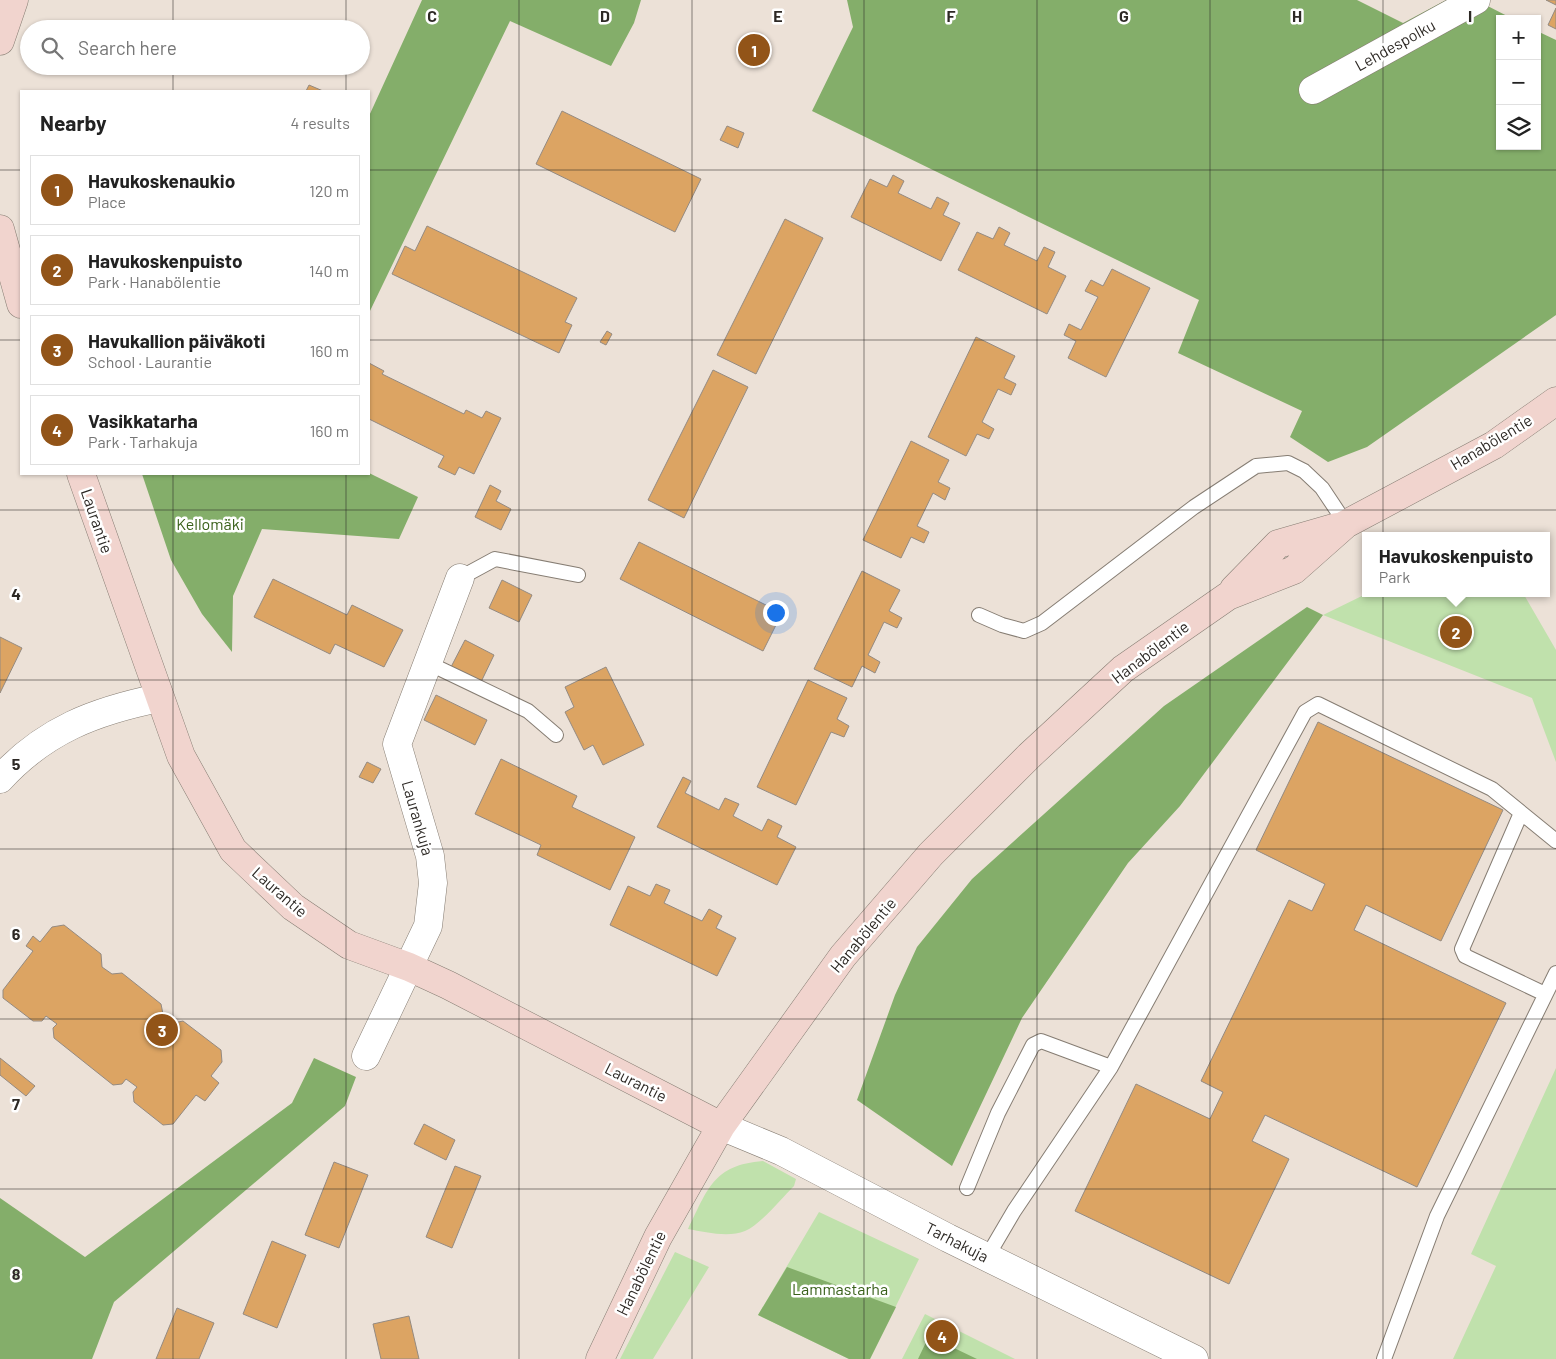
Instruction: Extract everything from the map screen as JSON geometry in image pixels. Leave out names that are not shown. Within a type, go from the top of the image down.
[{"type":"main road","points":[[0,42],[14,0]]},
{"type":"main road","points":[[0,229],[11,275],[20,301]]},
{"type":"main road","name":"Hanabölentie","points":[[600,1359],[658,1237],[720,1126],[843,956],[931,854],[1029,756],[1123,669],[1228,596],[1294,570],[1346,524],[1494,444],[1556,401]]},
{"type":"main road","name":"Laurantie","points":[[81,475],[181,756],[233,850],[301,913],[349,944],[409,967],[720,1126]]},
{"type":"street","name":"Lehdespolku","points":[[1313,90],[1476,0]]},
{"type":"street","name":"Laurankuja","points":[[366,1056],[428,926],[433,883],[430,856],[397,744],[460,578]]},
{"type":"street","points":[[0,779],[17,761],[67,726],[119,706],[159,698]]},
{"type":"street","name":"Tarhakuja","points":[[720,1126],[781,1151],[987,1257],[1194,1359]]},
{"type":"lane","points":[[979,614],[1002,625],[1024,631],[1042,623],[1194,507],[1256,466],[1288,463],[1304,471],[1322,488],[1346,524]]},
{"type":"lane","points":[[460,578],[495,559],[578,575]]},
{"type":"lane","points":[[428,663],[528,710],[556,735]]},
{"type":"lane","points":[[987,1257],[1014,1211],[1111,1067],[1305,712],[1310,707],[1318,704],[1492,789],[1556,841]]},
{"type":"lane","points":[[1521,813],[1462,949],[1465,956],[1546,994]]},
{"type":"lane","points":[[1384,1359],[1437,1216],[1556,973]]},
{"type":"lane","points":[[967,1188],[998,1113],[1033,1045],[1041,1041],[1052,1044],[1111,1067]]},
{"type":"green space","points":[[422,0],[641,0],[634,23],[611,66],[510,21],[370,311],[370,114]]},
{"type":"green space","points":[[847,0],[1357,0],[1403,23],[1446,0],[1476,0],[1505,15],[1496,15],[1496,150],[1541,150],[1541,33],[1556,40],[1556,315],[1367,447],[1328,462],[1290,437],[1302,411],[1178,353],[1199,300],[812,111],[853,27]]},
{"type":"green space","name":"Kellomäki","points":[[370,473],[418,497],[399,539],[262,529],[233,596],[232,652],[202,614],[171,560],[142,475],[370,475]]},
{"type":"green space","points":[[1362,596],[1525,597],[1556,650],[1556,762],[1532,698],[1323,615]]},
{"type":"green space","points":[[1307,607],[1323,615],[1180,806],[1128,863],[1022,1018],[952,1166],[857,1100],[895,995],[917,947],[972,879],[1164,706]]},
{"type":"green space","points":[[314,1058],[356,1077],[345,1106],[114,1302],[92,1359],[0,1359],[0,1198],[85,1257],[292,1103]]},
{"type":"green space","points":[[1556,1068],[1556,1359],[1453,1359],[1496,1266],[1471,1254]]},
{"type":"green space","points":[[763,1161],[796,1179],[794,1186],[764,1217],[751,1228],[738,1233],[716,1234],[688,1229],[707,1191],[714,1182],[733,1168],[746,1163]]},
{"type":"green space","name":"Lammastarha","points":[[819,1212],[919,1259],[870,1359],[849,1359],[758,1315]]},
{"type":"green space","points":[[675,1252],[709,1267],[653,1359],[620,1359]]},
{"type":"green space","points":[[787,1267],[896,1307],[870,1359],[849,1359],[758,1315]]},
{"type":"green space","points":[[925,1314],[1015,1359],[902,1359]]},
{"type":"green space","points":[[929,1336],[977,1359],[918,1359]]},
{"type":"building","points":[[1546,0],[1556,0],[1556,5]]},
{"type":"building","points":[[1556,8],[1556,29],[1548,25]]},
{"type":"building","points":[[309,85],[321,90],[306,90]]},
{"type":"building","points":[[562,111],[701,179],[675,232],[536,164]]},
{"type":"building","points":[[727,126],[744,133],[738,148],[720,140]]},
{"type":"building","points":[[893,175],[904,181],[898,193],[931,209],[937,197],[949,203],[943,215],[960,223],[941,261],[851,217],[870,179],[887,187]]},
{"type":"building","points":[[785,219],[823,238],[756,374],[717,355]]},
{"type":"building","points":[[427,226],[577,298],[565,322],[572,325],[559,353],[392,274],[405,246],[415,251]]},
{"type":"building","points":[[999,227],[1010,233],[1004,245],[1037,261],[1044,247],[1055,252],[1048,267],[1066,276],[1047,314],[958,270],[977,232],[993,239]]},
{"type":"building","points":[[1112,269],[1150,288],[1106,377],[1068,358],[1076,341],[1064,335],[1069,324],[1081,330],[1098,297],[1085,291],[1091,280],[1103,286]]},
{"type":"building","points":[[607,331],[612,334],[606,345],[600,342]]},
{"type":"building","points":[[976,337],[1015,356],[1004,378],[1016,384],[1011,395],[998,389],[982,422],[994,429],[989,439],[977,434],[966,456],[928,437]]},
{"type":"building","points":[[370,364],[384,371],[382,374],[464,414],[466,410],[482,418],[486,411],[501,418],[474,474],[459,467],[455,475],[438,467],[444,456],[370,419]]},
{"type":"building","points":[[713,370],[748,387],[684,518],[648,500]]},
{"type":"building","points":[[911,441],[949,460],[938,482],[950,488],[945,500],[933,493],[917,526],[929,532],[924,543],[911,537],[901,558],[863,540]]},
{"type":"building","points":[[490,485],[501,491],[496,501],[511,509],[501,530],[475,517]]},
{"type":"building","points":[[639,542],[782,613],[763,651],[620,579]]},
{"type":"building","points":[[862,571],[900,590],[889,611],[902,618],[897,628],[884,622],[868,655],[880,662],[875,673],[862,666],[852,687],[814,669]]},
{"type":"building","points":[[273,579],[347,615],[352,605],[403,630],[384,667],[335,644],[330,654],[254,617]]},
{"type":"building","points":[[502,580],[532,595],[519,622],[489,608]]},
{"type":"building","points":[[0,637],[22,648],[0,693]]},
{"type":"building","points":[[465,640],[494,655],[481,682],[451,667]]},
{"type":"building","points":[[606,667],[644,745],[603,765],[593,745],[584,750],[565,712],[574,707],[565,687]]},
{"type":"building","points":[[808,680],[847,698],[837,719],[849,726],[844,737],[831,732],[796,805],[757,787]]},
{"type":"building","points":[[436,695],[487,720],[475,745],[424,720]]},
{"type":"building","points":[[1318,722],[1503,810],[1441,941],[1366,905],[1354,930],[1506,1003],[1417,1187],[1265,1115],[1252,1141],[1289,1159],[1229,1284],[1075,1211],[1136,1084],[1210,1119],[1223,1092],[1201,1081],[1289,900],[1312,911],[1325,884],[1256,850]]},
{"type":"building","points":[[501,759],[577,796],[572,807],[635,837],[610,890],[537,855],[541,845],[475,814]]},
{"type":"building","points":[[367,762],[381,769],[373,783],[359,777]]},
{"type":"building","points":[[683,777],[691,781],[685,793],[719,810],[725,798],[739,804],[733,816],[762,831],[768,819],[782,826],[777,837],[796,847],[777,885],[657,827]]},
{"type":"building","points":[[656,884],[670,890],[664,903],[702,921],[709,909],[722,916],[716,928],[736,938],[717,976],[610,925],[628,886],[650,896]]},
{"type":"building","points":[[64,925],[101,954],[102,967],[112,974],[122,973],[161,1004],[163,1014],[174,1023],[183,1021],[221,1050],[222,1062],[211,1076],[219,1083],[205,1101],[196,1095],[173,1124],[163,1125],[134,1102],[133,1092],[137,1087],[126,1079],[122,1084],[113,1085],[54,1038],[53,1028],[57,1024],[46,1016],[42,1021],[33,1021],[3,998],[3,990],[33,951],[26,946],[33,936],[40,942],[52,927]]},
{"type":"building","points":[[0,1058],[35,1086],[26,1096],[0,1075]]},
{"type":"building","points":[[424,1124],[455,1140],[446,1160],[414,1144]]},
{"type":"building","points":[[334,1162],[368,1175],[339,1248],[305,1235]]},
{"type":"building","points":[[455,1166],[481,1176],[452,1248],[426,1237]]},
{"type":"building","points":[[272,1241],[306,1255],[277,1328],[243,1314]]},
{"type":"building","points":[[177,1308],[214,1323],[199,1359],[156,1359]]},
{"type":"building","points":[[409,1316],[419,1359],[381,1359],[373,1324]]},
{"type":"place","name":"Havukoskenaukio","points":[[754,50]]},
{"type":"place","name":"Havukoskenpuisto","points":[[1456,632]]},
{"type":"place","name":"Havukallion päiväkoti","points":[[162,1030]]},
{"type":"place","name":"Vasikkatarha","points":[[942,1336]]}]
